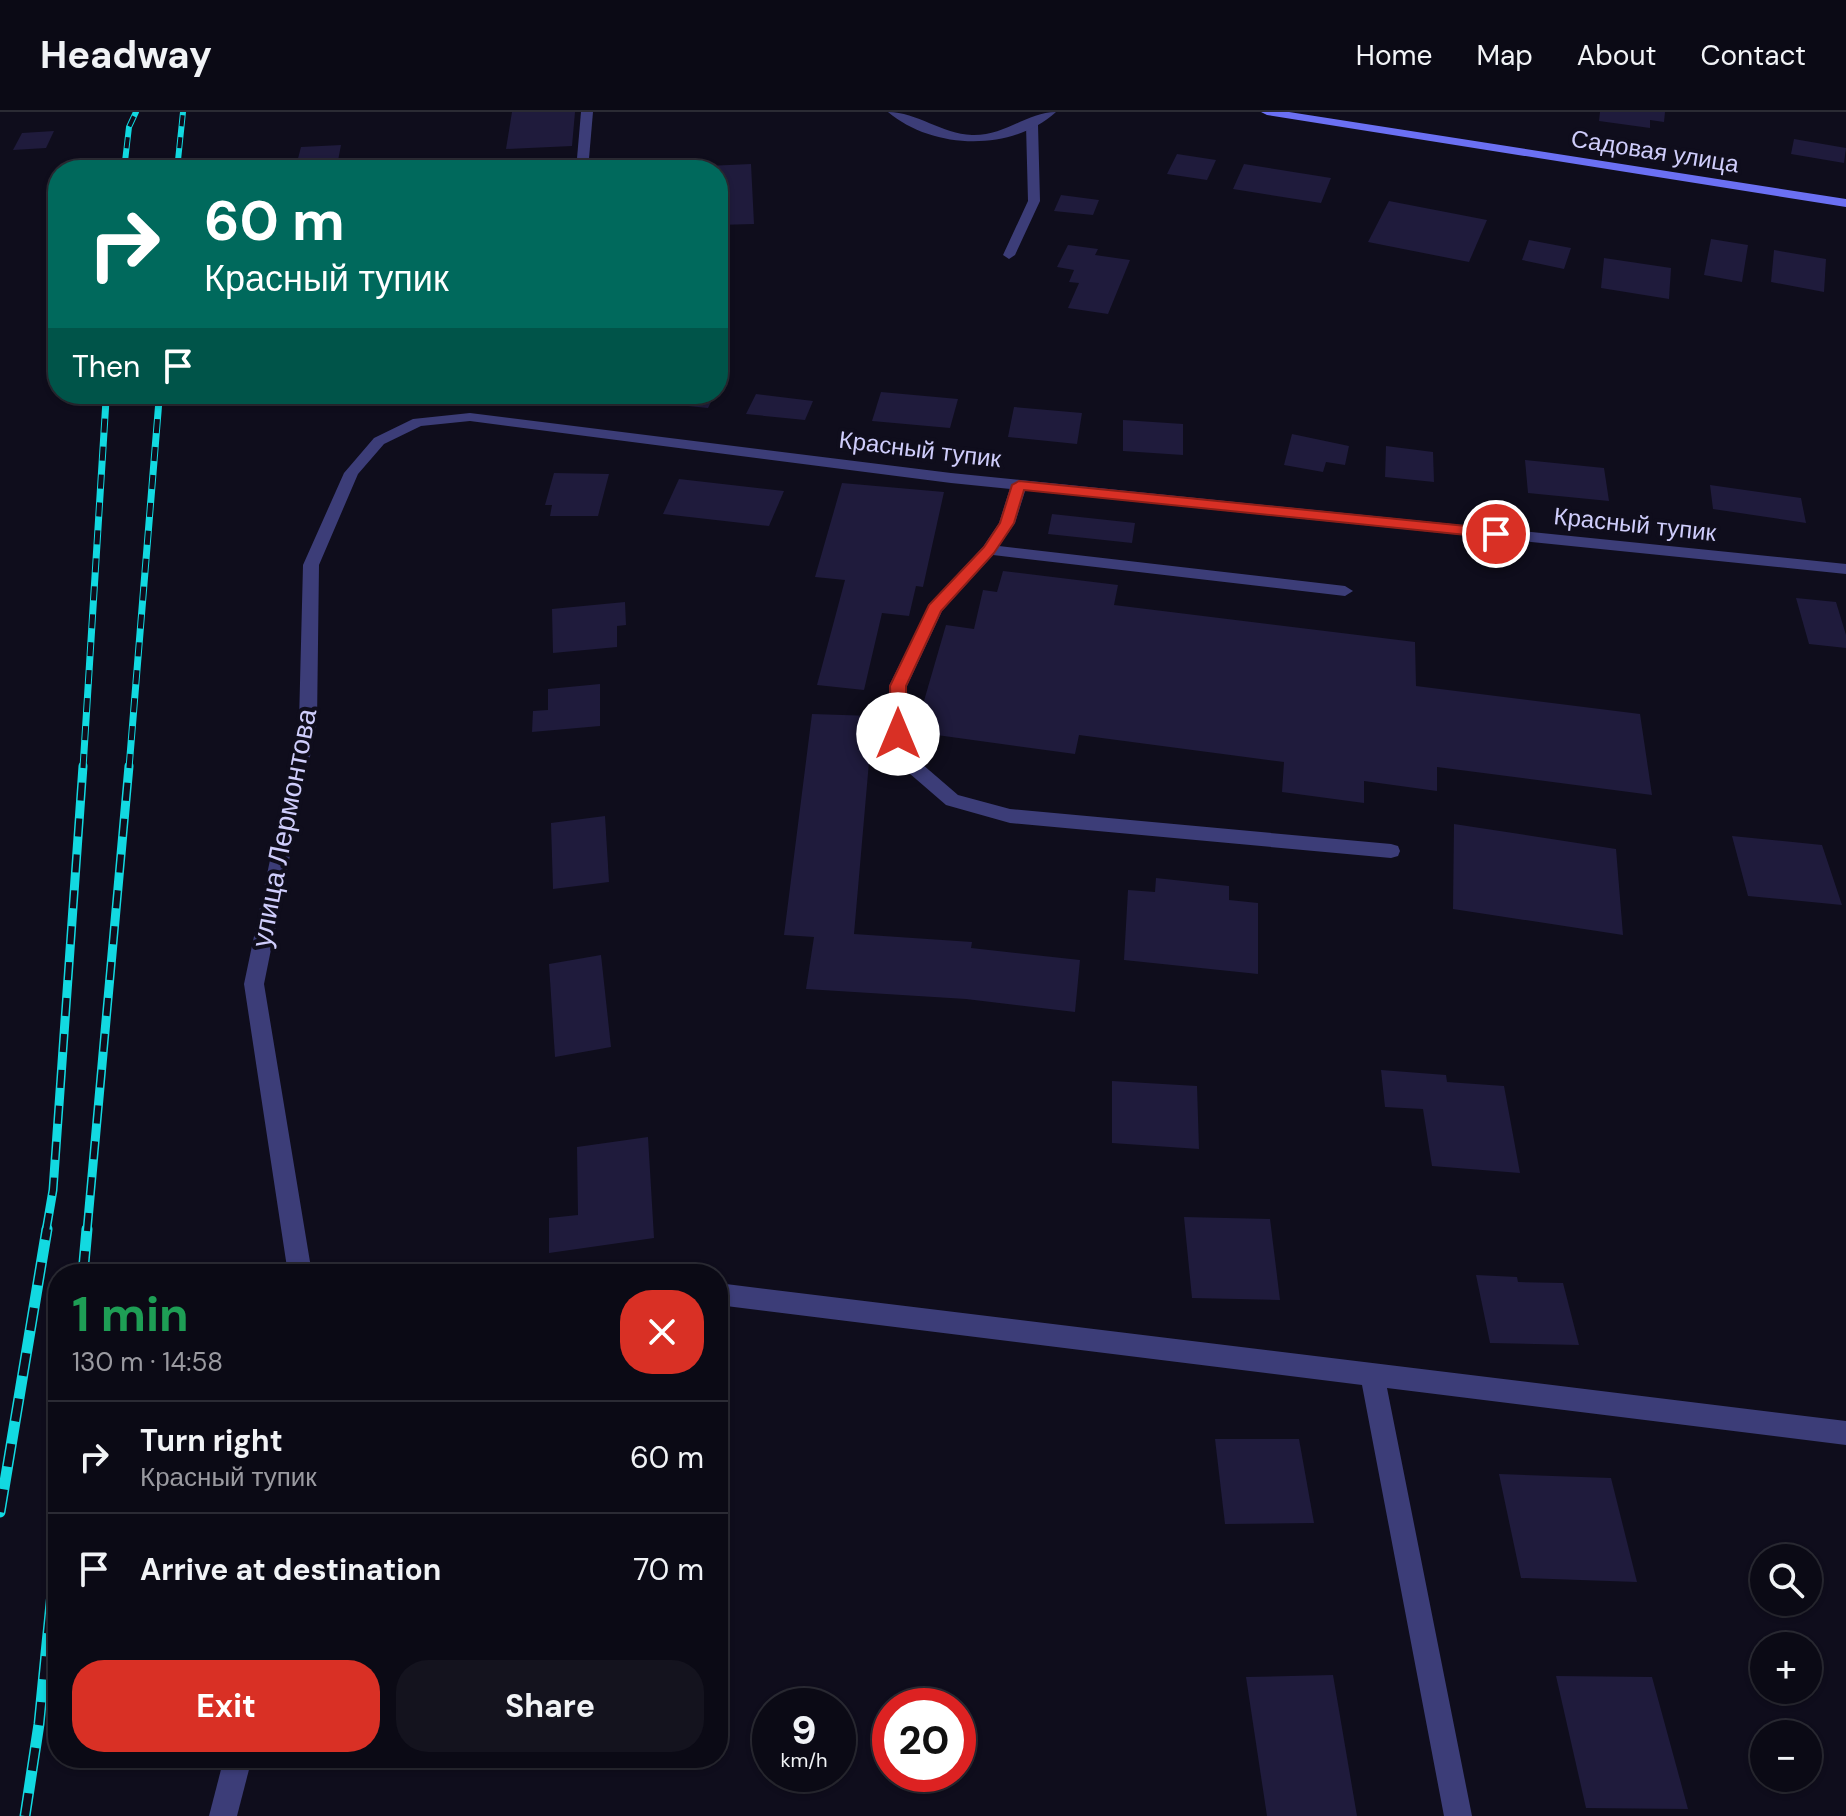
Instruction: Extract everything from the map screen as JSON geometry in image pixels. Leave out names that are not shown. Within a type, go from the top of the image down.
[{"type":"main road","name":"Садовая улица","points":[[1267,112],[1846,203]]},
{"type":"street","points":[[583,160],[587,112]]},
{"type":"street","points":[[894,112],[925,129],[964,140],[1003,137],[1032,125],[1050,112]]},
{"type":"street","points":[[1009,255],[1034,201],[1032,125]]},
{"type":"street","name":"Красный тупик","points":[[418,422],[470,417],[1019,485],[1846,569]]},
{"type":"street","name":"улица Лермонтова","points":[[298,1264],[254,984],[308,722],[311,565],[351,473],[379,441],[418,422]]},
{"type":"street","points":[[1019,485],[1007,523],[989,550],[935,609],[898,686],[898,734],[915,768],[952,800],[1010,816],[1391,851]]},
{"type":"street","points":[[989,550],[1345,591]]},
{"type":"street","points":[[728,1295],[1846,1433]]},
{"type":"street","points":[[1372,1375],[1458,1816]]},
{"type":"street","points":[[223,1816],[235,1768]]},
{"type":"building","points":[[512,112],[575,112],[572,146],[506,149]]},
{"type":"building","points":[[1600,112],[1665,112],[1664,122],[1650,120],[1650,128],[1599,121]]},
{"type":"building","points":[[54,131],[46,148],[13,150],[22,133]]},
{"type":"building","points":[[1794,139],[1846,148],[1844,163],[1791,154]]},
{"type":"building","points":[[341,145],[338,160],[298,160],[301,147]]},
{"type":"building","points":[[1177,154],[1216,160],[1207,180],[1167,174]]},
{"type":"building","points":[[751,164],[754,224],[728,225],[728,165]]},
{"type":"building","points":[[1244,164],[1331,178],[1321,203],[1233,189]]},
{"type":"building","points":[[1061,195],[1099,200],[1093,215],[1054,211]]},
{"type":"building","points":[[1389,201],[1487,220],[1469,262],[1368,242]]},
{"type":"building","points":[[1711,239],[1748,245],[1742,282],[1704,275]]},
{"type":"building","points":[[1529,240],[1571,248],[1564,269],[1522,260]]},
{"type":"building","points":[[1068,245],[1098,249],[1095,255],[1130,260],[1108,314],[1068,308],[1079,283],[1069,282],[1074,270],[1057,267]]},
{"type":"building","points":[[1774,250],[1826,259],[1824,292],[1771,282]]},
{"type":"building","points":[[1604,258],[1671,268],[1669,299],[1601,288]]},
{"type":"building","points":[[881,392],[958,399],[950,428],[872,421]]},
{"type":"building","points":[[756,394],[813,401],[805,420],[746,414]]},
{"type":"building","points":[[668,404],[710,404],[708,408]]},
{"type":"building","points":[[1014,407],[1082,413],[1077,444],[1008,437]]},
{"type":"building","points":[[1123,420],[1183,424],[1183,455],[1123,451]]},
{"type":"building","points":[[1292,434],[1349,446],[1345,465],[1326,462],[1323,472],[1284,465]]},
{"type":"building","points":[[1386,446],[1433,452],[1434,482],[1385,477]]},
{"type":"building","points":[[1525,460],[1604,468],[1609,501],[1528,493]]},
{"type":"building","points":[[554,473],[609,474],[598,516],[550,516],[552,505],[545,505]]},
{"type":"building","points":[[679,479],[784,491],[769,526],[663,514]]},
{"type":"building","points":[[842,483],[944,492],[923,587],[916,586],[909,616],[882,613],[864,690],[817,685],[845,580],[815,577]]},
{"type":"building","points":[[1710,485],[1801,498],[1806,523],[1713,509]]},
{"type":"building","points":[[1052,514],[1135,523],[1132,543],[1048,534]]},
{"type":"building","points":[[1003,571],[1118,585],[1114,605],[1415,642],[1416,686],[1640,714],[1652,795],[1437,767],[1437,791],[1364,781],[1364,803],[1282,792],[1284,762],[1079,735],[1075,754],[915,732],[946,625],[974,629],[983,590],[997,592]]},
{"type":"building","points":[[1796,598],[1836,602],[1846,635],[1846,648],[1809,644]]},
{"type":"building","points":[[625,602],[626,625],[617,626],[617,647],[553,653],[552,609]]},
{"type":"building","points":[[600,684],[600,726],[532,732],[533,711],[548,710],[548,689]]},
{"type":"building","points":[[812,714],[873,716],[854,934],[972,942],[971,948],[1080,960],[1075,1012],[966,999],[806,989],[814,937],[784,935]]},
{"type":"building","points":[[605,816],[609,882],[553,889],[551,823]]},
{"type":"building","points":[[1454,824],[1616,849],[1623,935],[1453,909]]},
{"type":"building","points":[[1732,836],[1822,845],[1842,905],[1748,896]]},
{"type":"building","points":[[1156,878],[1229,886],[1229,900],[1258,903],[1258,974],[1124,960],[1128,890],[1155,892]]},
{"type":"building","points":[[601,955],[611,1047],[555,1057],[549,964]]},
{"type":"building","points":[[1381,1070],[1446,1075],[1447,1082],[1504,1086],[1520,1173],[1432,1166],[1423,1109],[1385,1107]]},
{"type":"building","points":[[1112,1081],[1197,1086],[1199,1149],[1112,1143]]},
{"type":"building","points":[[648,1137],[654,1238],[549,1253],[549,1218],[578,1215],[577,1147]]},
{"type":"building","points":[[1184,1217],[1270,1219],[1280,1300],[1192,1298]]},
{"type":"building","points":[[1476,1275],[1517,1277],[1518,1282],[1563,1283],[1579,1345],[1490,1343]]},
{"type":"building","points":[[1215,1439],[1299,1439],[1314,1523],[1225,1524]]},
{"type":"building","points":[[1499,1474],[1611,1478],[1637,1582],[1521,1578]]},
{"type":"building","points":[[1333,1675],[1357,1816],[1267,1816],[1246,1677]]},
{"type":"building","points":[[1556,1676],[1652,1677],[1688,1809],[1586,1808]]},
{"type":"railway","points":[[125,160],[129,127],[136,112]]},
{"type":"railway","points":[[178,160],[183,112]]},
{"type":"railway","points":[[83,768],[106,404]]},
{"type":"railway","points":[[129,768],[159,404]]},
{"type":"railway","points":[[46,1231],[53,1190],[83,766]]},
{"type":"railway","points":[[87,1231],[129,766]]},
{"type":"railway","points":[[0,1512],[47,1229]]},
{"type":"railway","points":[[84,1264],[87,1229]]},
{"type":"railway","points":[[25,1816],[48,1634]]},
{"type":"route","points":[[898,734],[898,686],[935,609],[989,550],[1007,523],[1019,485],[1496,534]]}]
